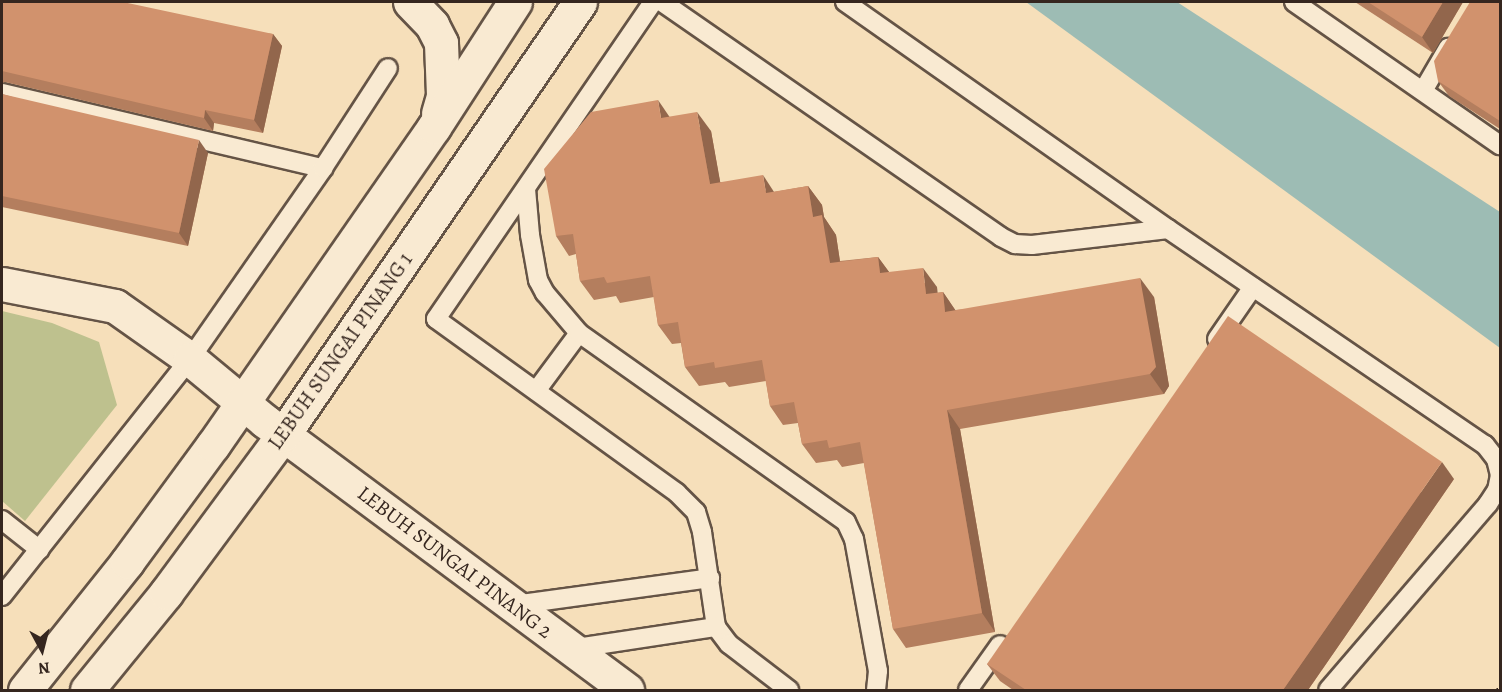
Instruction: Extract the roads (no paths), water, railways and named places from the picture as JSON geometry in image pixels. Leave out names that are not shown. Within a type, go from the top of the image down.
[{"type":"street","points":[[410,2],[432,25],[441,43],[443,96],[434,126]]},
{"type":"street","points":[[25,690],[127,562],[241,403],[434,126],[515,2]]},
{"type":"street","name":"LEBUH SUNGAI PINANG 1","points":[[87,690],[166,593],[283,435],[579,2]]},
{"type":"street","name":"LEBUH SUNGAI PINANG 2","points":[[2,284],[115,306],[190,359],[283,435],[627,690]]},
{"type":"lane","points":[[653,2],[436,319],[677,493],[696,512],[710,578],[716,627],[729,644],[789,690]]},
{"type":"lane","points":[[662,2],[1001,237],[1015,244],[1032,245],[1168,229]]},
{"type":"lane","points":[[845,2],[1168,229],[1485,445],[1496,459],[1500,475],[1497,490],[1488,504],[1328,690]]},
{"type":"lane","points":[[1293,2],[1500,145]]},
{"type":"lane","points":[[1423,91],[1458,31]]},
{"type":"lane","points":[[2,596],[190,359],[323,168],[388,68]]},
{"type":"lane","points":[[2,93],[323,168]]},
{"type":"lane","points":[[526,189],[530,235],[538,280],[545,293],[579,333],[846,522],[854,539],[878,671],[876,690]]},
{"type":"lane","points":[[1206,354],[1253,287]]},
{"type":"lane","points":[[536,391],[579,333]]},
{"type":"lane","points":[[2,520],[40,550]]},
{"type":"lane","points":[[514,605],[710,578]]},
{"type":"lane","points":[[570,649],[716,627]]},
{"type":"lane","points":[[968,690],[1009,633]]},
{"type":"water","points":[[1026,2],[1177,2],[1500,212],[1500,348]]}]
